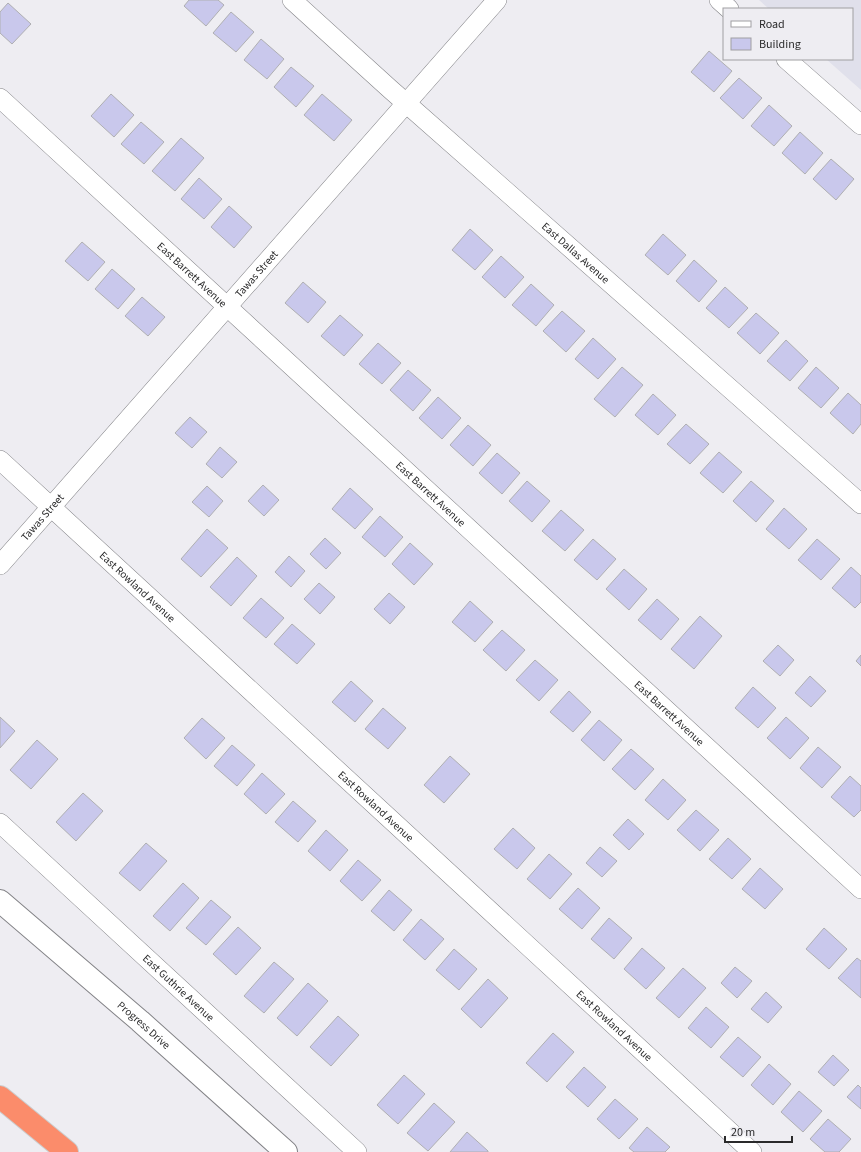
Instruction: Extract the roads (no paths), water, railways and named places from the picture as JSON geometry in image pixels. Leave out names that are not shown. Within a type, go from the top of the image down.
[{"type":"highway","points":[[0,1097],[67,1152]]},
{"type":"main road","name":"Progress Drive","points":[[0,901],[140,1021],[286,1152]]},
{"type":"street","name":"East Dallas Avenue","points":[[292,0],[406,103],[861,504]]},
{"type":"street","name":"Tawas Street","points":[[0,565],[497,0]]},
{"type":"street","points":[[718,0],[728,8]]},
{"type":"street","points":[[787,60],[861,125]]},
{"type":"street","name":"East Barrett Avenue","points":[[0,98],[861,889]]},
{"type":"street","name":"East Rowland Avenue","points":[[0,460],[752,1152]]},
{"type":"street","name":"East Guthrie Avenue","points":[[0,824],[357,1152]]}]
